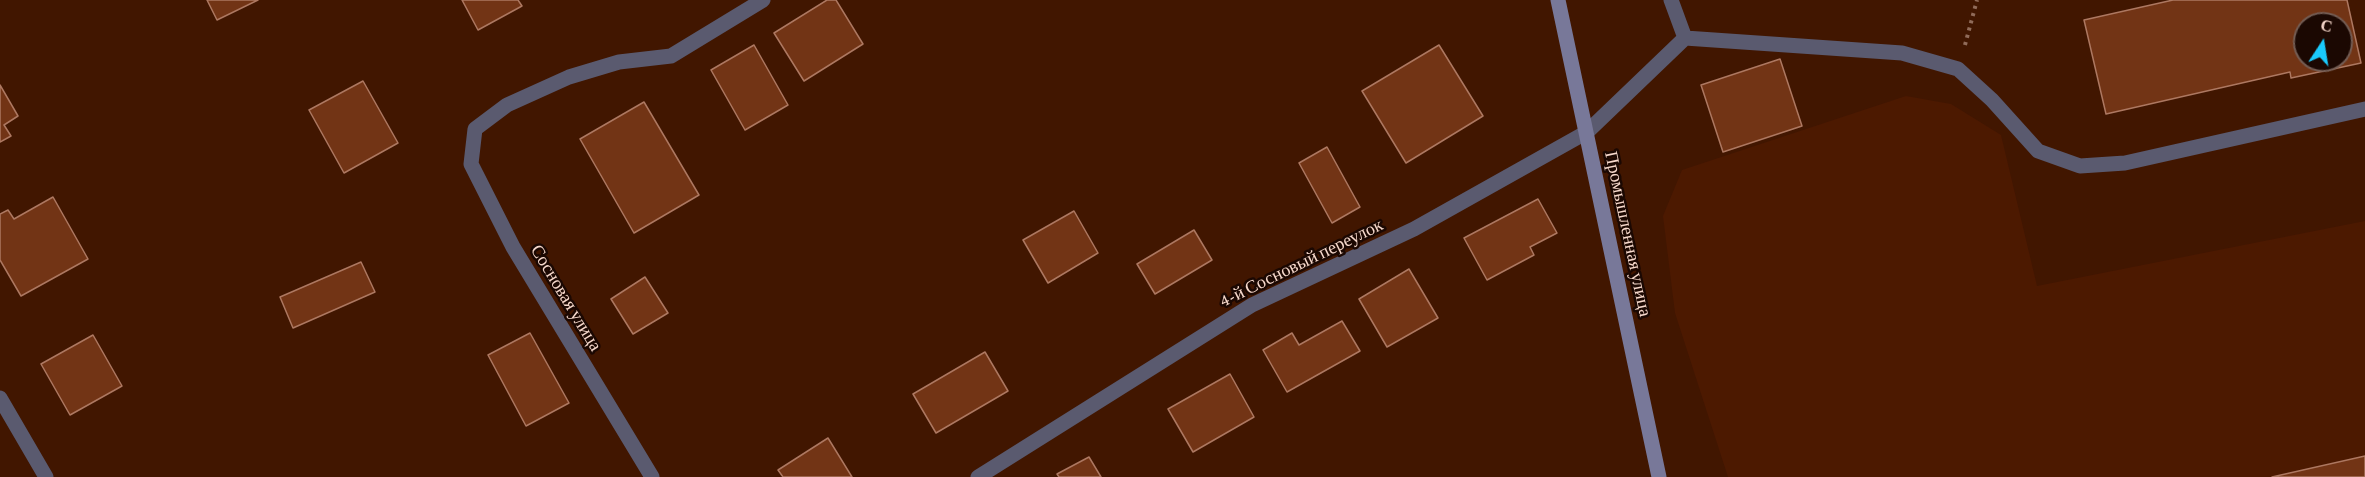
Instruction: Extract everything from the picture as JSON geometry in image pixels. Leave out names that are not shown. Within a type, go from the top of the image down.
[{"type":"street","name":"Сосновая улица","points":[[652,477],[513,248],[471,164],[475,129],[507,105],[569,76],[619,62],[671,56],[763,0]]},
{"type":"street","name":"Промышленная улица","points":[[1558,0],[1659,477]]},
{"type":"street","points":[[1671,0],[1685,38],[1902,53],[1958,69],[1992,100],[2038,151],[2080,166],[2125,163],[2365,109]]},
{"type":"street","name":"4-й Сосновый переулок","points":[[978,477],[1251,305],[1414,229],[1587,132],[1685,38]]},
{"type":"street","points":[[0,398],[46,477]]},
{"type":"path","points":[[1958,69],[1977,0]]},
{"type":"shaded area","points":[[1906,96],[1951,104],[2001,135],[2037,286],[2365,221],[2365,477],[1728,477],[1675,313],[1663,216],[1682,170]]},
{"type":"building","points":[[207,0],[258,0],[217,20]]},
{"type":"building","points":[[462,0],[518,0],[522,6],[478,30]]},
{"type":"building","points":[[827,0],[836,0],[863,44],[804,81],[774,33]]},
{"type":"building","points":[[2173,0],[2347,0],[2350,12],[2293,12],[2293,72],[2319,72],[2291,78],[2290,72],[2106,114],[2084,20]]},
{"type":"building","points":[[2353,27],[2361,63],[2353,65]]},
{"type":"building","points":[[754,45],[788,105],[745,130],[711,70]]},
{"type":"building","points":[[1439,45],[1483,116],[1406,163],[1362,91]]},
{"type":"building","points":[[1780,59],[1802,126],[1723,152],[1701,85]]},
{"type":"building","points":[[363,81],[398,143],[344,173],[309,110]]},
{"type":"building","points":[[0,85],[18,116],[4,125],[11,136],[0,142]]},
{"type":"building","points":[[644,102],[699,195],[634,233],[580,139]]},
{"type":"building","points":[[1327,147],[1360,207],[1332,223],[1299,163]]},
{"type":"building","points":[[53,197],[88,259],[21,296],[0,260],[0,214],[8,210],[14,219]]},
{"type":"building","points":[[1538,199],[1557,233],[1530,247],[1534,255],[1487,280],[1464,238]]},
{"type":"building","points":[[1074,211],[1098,253],[1048,283],[1023,240]]},
{"type":"building","points":[[1194,230],[1212,260],[1155,294],[1137,264]]},
{"type":"building","points":[[361,262],[375,292],[293,328],[280,297]]},
{"type":"building","points":[[1409,269],[1438,318],[1387,347],[1359,299]]},
{"type":"building","points":[[645,277],[668,313],[633,334],[611,299]]},
{"type":"building","points":[[1342,321],[1360,351],[1287,392],[1263,350],[1292,333],[1299,345]]},
{"type":"building","points":[[530,333],[569,403],[526,426],[488,355]]},
{"type":"building","points":[[93,335],[122,386],[70,415],[41,364]]},
{"type":"building","points":[[985,352],[1008,391],[936,433],[913,394]]},
{"type":"building","points":[[1230,374],[1254,417],[1193,452],[1168,409]]},
{"type":"building","points":[[828,438],[852,477],[783,477],[778,470]]},
{"type":"building","points":[[2365,456],[2365,477],[2272,477]]},
{"type":"building","points":[[1089,457],[1101,477],[1059,477],[1057,474]]}]
